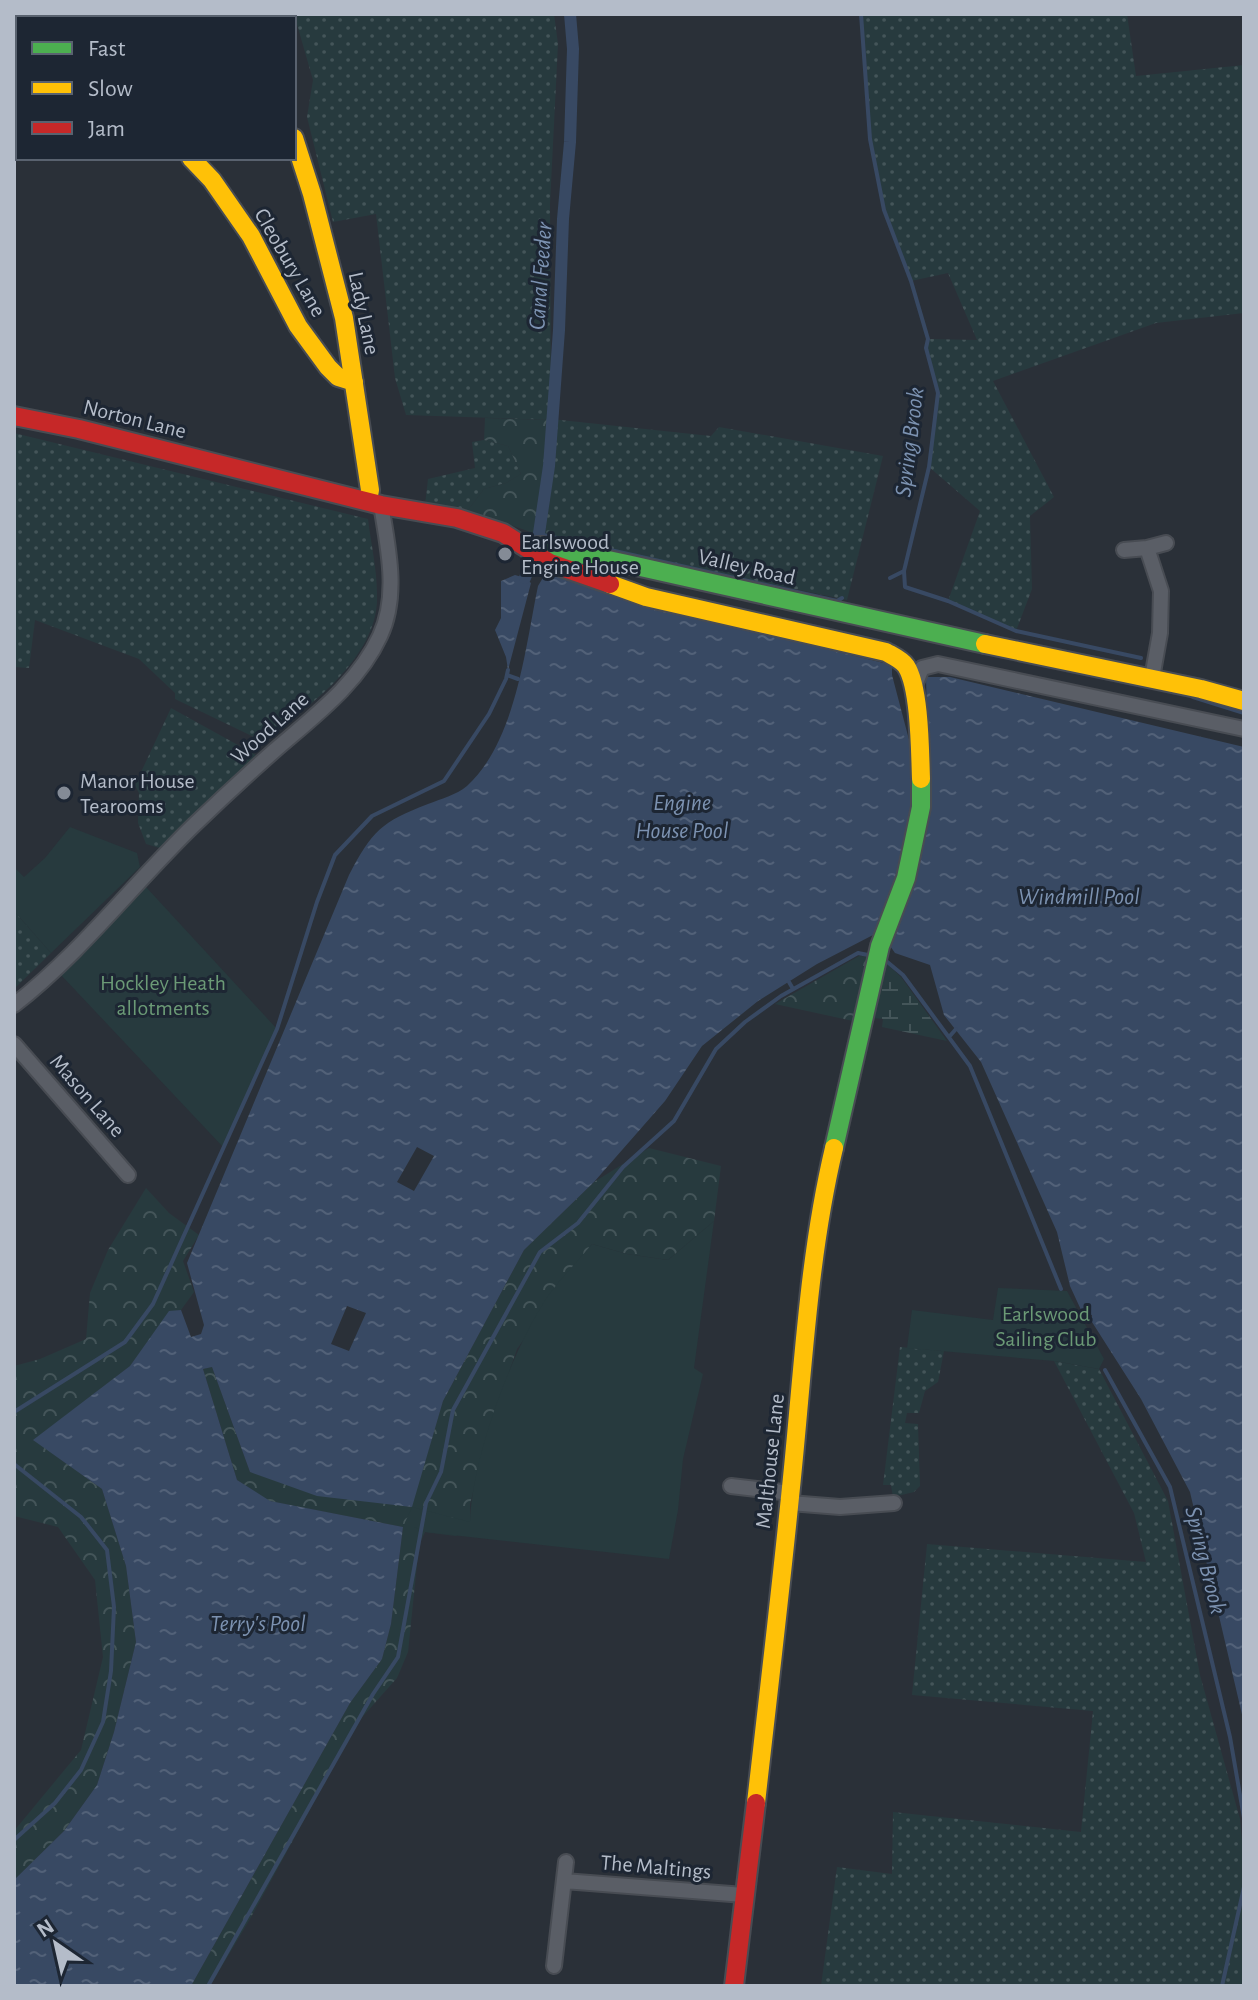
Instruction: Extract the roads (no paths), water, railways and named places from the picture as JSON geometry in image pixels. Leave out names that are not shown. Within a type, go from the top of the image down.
[{"type":"street","name":"Lady Lane","points":[[296,144],[344,318],[374,503]]},
{"type":"street","name":"Cleobury Lane","points":[[193,160],[212,180],[251,236],[298,326],[328,367],[338,377],[354,382]]},
{"type":"street","name":"Norton Lane","points":[[14,416],[244,469]]},
{"type":"street","name":"Valley Road","points":[[244,469],[374,503],[457,518],[503,533],[527,547],[542,546],[611,560],[1063,662],[1152,678],[1244,701]]},
{"type":"street","name":"Wood Lane","points":[[14,1005],[79,944],[193,827],[319,712],[364,666],[380,637],[390,606],[388,563],[374,503]]},
{"type":"street","points":[[1124,550],[1166,543]]},
{"type":"street","points":[[527,547],[550,563],[646,597],[886,652],[905,663],[914,690]]},
{"type":"street","points":[[1147,548],[1161,591],[1160,633],[1152,678]]},
{"type":"street","points":[[914,690],[922,668],[938,664],[1244,729]]},
{"type":"street","name":"Malthouse Lane","points":[[734,1986],[811,1287],[825,1186],[877,954],[906,878],[921,807],[920,741],[914,690]]},
{"type":"street","name":"Mason Lane","points":[[14,1044],[128,1175]]},
{"type":"street","points":[[731,1486],[840,1507],[894,1503]]},
{"type":"street","points":[[554,1966],[566,1862]]},
{"type":"street","name":"The Maltings","points":[[564,1881],[744,1895]]},
{"type":"water","name":"Engine House Pool","points":[[555,572],[635,602],[892,665],[913,755],[912,815],[897,883],[873,935],[817,964],[758,1001],[702,1046],[665,1101],[594,1182],[524,1250],[443,1401],[412,1507],[317,1496],[250,1472],[212,1367],[203,1369],[237,1480],[270,1501],[403,1527],[391,1624],[382,1659],[350,1703],[191,1986],[14,1986],[14,1880],[64,1831],[97,1785],[114,1732],[136,1642],[126,1566],[102,1489],[33,1440],[130,1366],[169,1311],[181,1310],[191,1337],[201,1334],[204,1325],[187,1263],[349,875],[364,848],[388,823],[463,789],[484,767],[508,720],[523,665],[538,586],[544,576]],"holes":[[[417,1147],[434,1156],[414,1191],[397,1182]],[[347,1306],[366,1313],[349,1351],[331,1344]]]},
{"type":"water","points":[[515,575],[531,583],[508,670],[495,630],[501,618],[501,581]]},
{"type":"water","name":"Windmill Pool","points":[[926,677],[950,677],[1244,747],[1244,1723],[1190,1492],[1141,1399],[1092,1322],[1092,1315],[1082,1312],[1070,1286],[1057,1232],[981,1062],[944,1015],[930,965],[895,953],[888,943],[929,796]]},
{"type":"waterway","name":"Canal Feeder","points":[[538,540],[549,466],[559,330],[563,219],[570,142],[573,49],[570,14]]},
{"type":"waterway","name":"Spring Brook","points":[[861,14],[870,139],[884,210],[911,281],[928,339],[926,348],[938,393],[929,467],[904,571],[905,587],[948,601],[1016,631],[1141,658]]},
{"type":"waterway","points":[[539,534],[837,601],[842,598]]},
{"type":"waterway","name":"Canal Feeder","points":[[525,578],[532,558]]},
{"type":"waterway","points":[[890,578],[904,571]]},
{"type":"waterway","points":[[14,1412],[125,1342],[153,1304],[277,1029],[335,855],[372,816],[444,781],[489,714],[508,670]]},
{"type":"waterway","points":[[507,675],[518,679]]},
{"type":"waterway","points":[[1193,697],[1244,713]]},
{"type":"waterway","points":[[208,1986],[373,1694],[398,1657],[426,1503],[441,1472],[453,1410],[540,1252],[578,1223],[623,1167],[674,1121],[716,1049],[745,1022],[781,996],[858,953],[873,956]]},
{"type":"waterway","points":[[885,960],[903,975],[970,1066],[1061,1289]]},
{"type":"waterway","points":[[789,982],[793,989]]},
{"type":"waterway","points":[[949,1037],[956,1029]]},
{"type":"waterway","name":"Spring Brook","points":[[1105,1370],[1170,1487],[1230,1737],[1244,1818]]},
{"type":"waterway","points":[[14,1464],[81,1517],[107,1550],[114,1607],[111,1671],[103,1722],[81,1770],[55,1803],[14,1840]]},
{"type":"waterway","name":"Spring Brook","points":[[1222,1986],[1244,1887]]},
{"type":"place","name":"Earlswood Engine House","points":[[505,554]]},
{"type":"place","name":"Manor House Tearooms","points":[[64,793]]},
{"type":"park label","name":"Hockley Heath allotments","points":[[163,994]]},
{"type":"park label","name":"Earlswood Sailing Club","points":[[1046,1326]]},
{"type":"water label","name":"Terry's Pool","points":[[258,1623]]}]
